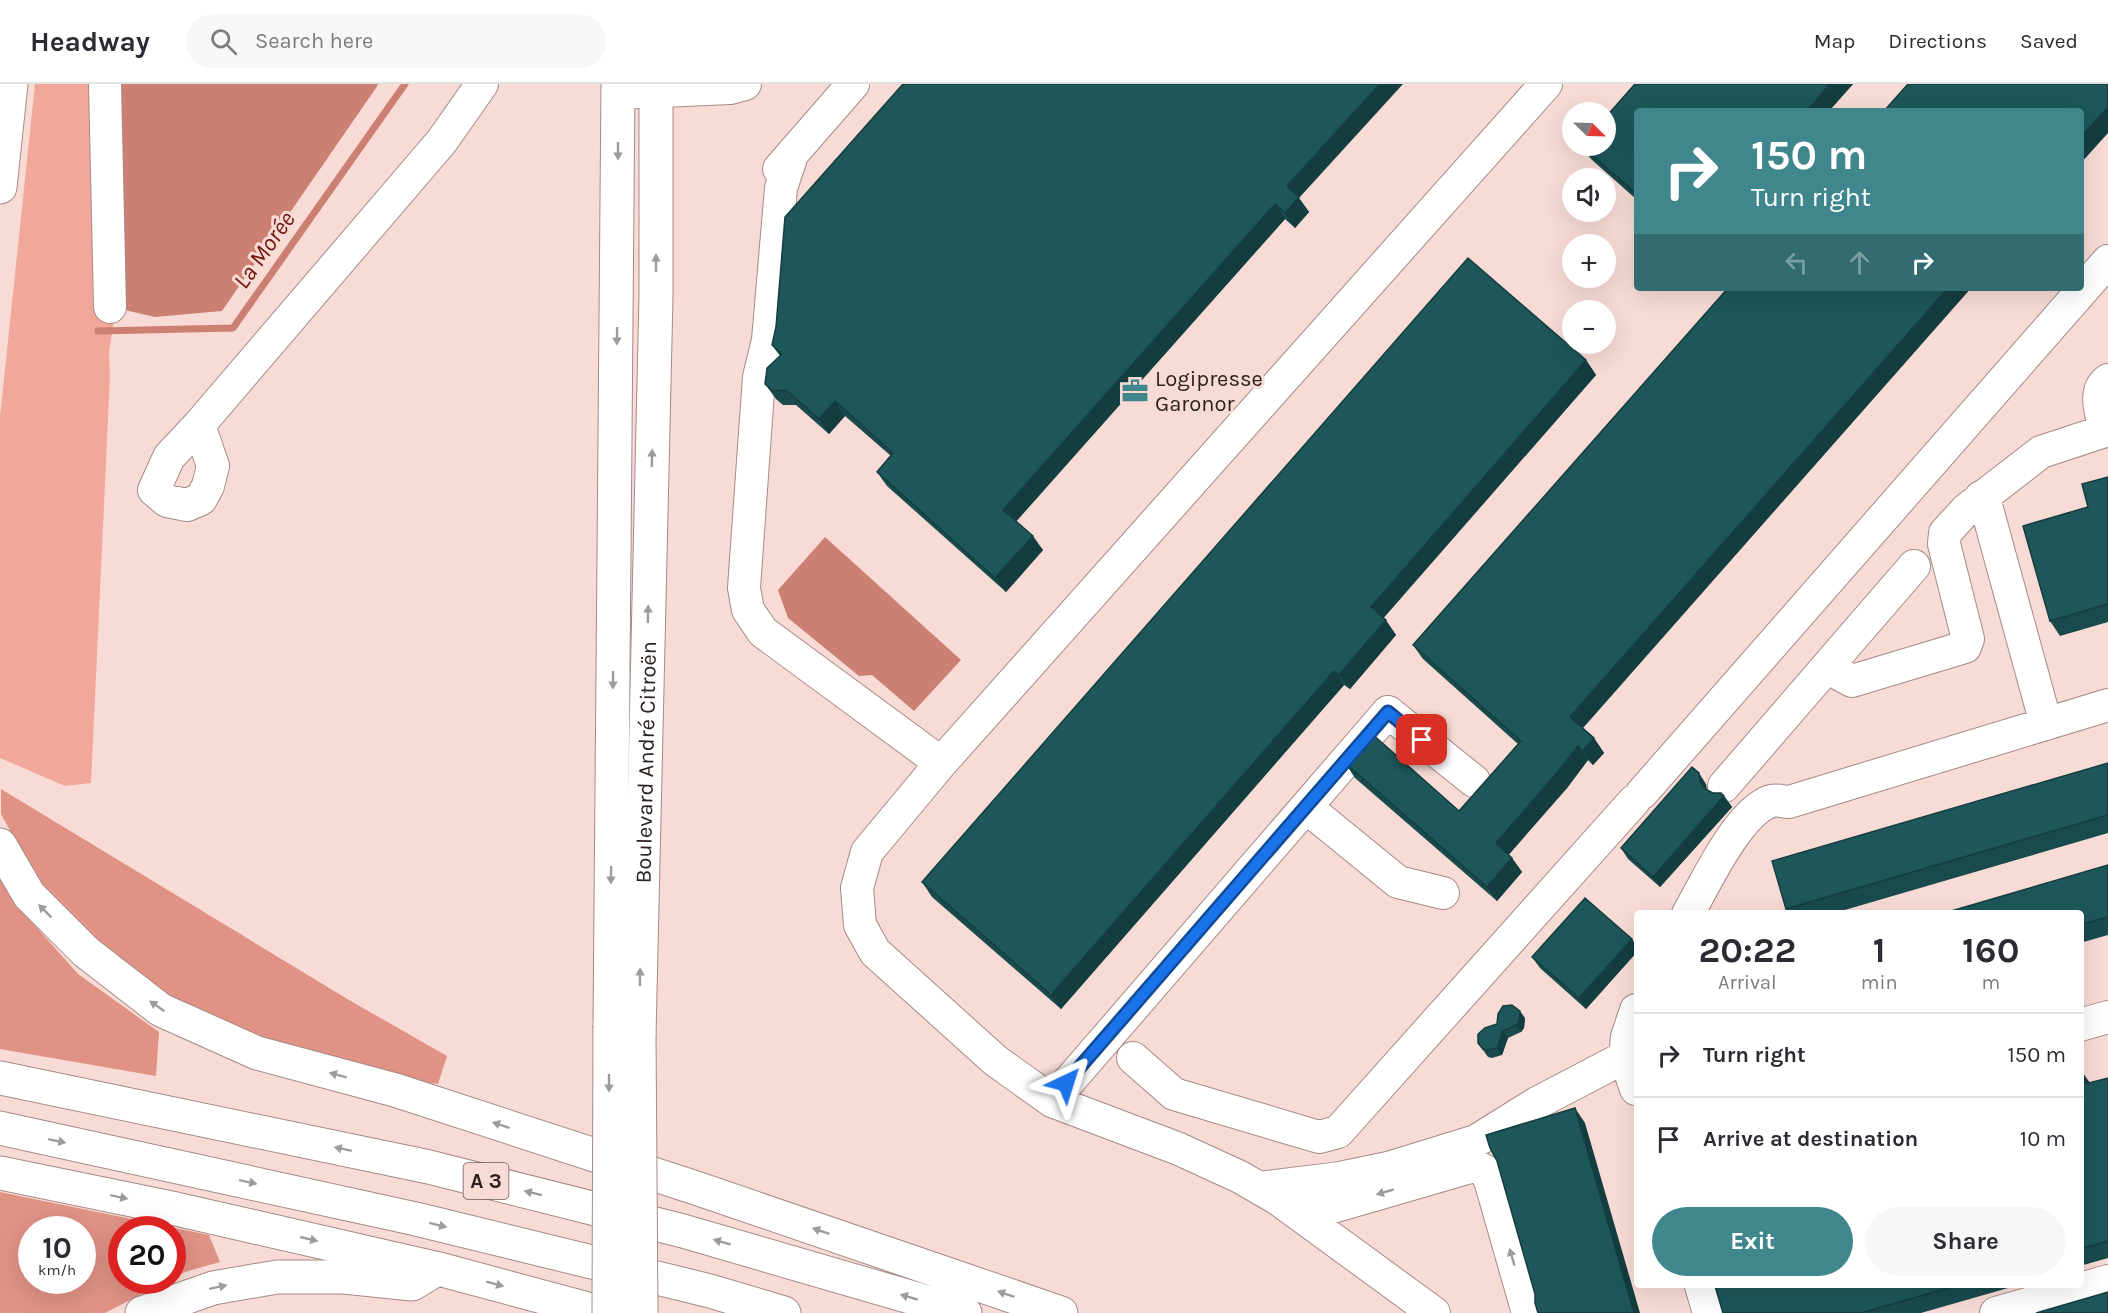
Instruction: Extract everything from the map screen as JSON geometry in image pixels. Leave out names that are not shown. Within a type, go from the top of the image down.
[{"type":"main road","points":[[0,187],[11,84]]},
{"type":"main road","name":"Boulevard André Citroën","points":[[618,88],[624,1030],[641,1313]]},
{"type":"main road","name":"Boulevard André Citroën","points":[[609,1313],[624,1030],[655,308],[656,88]]},
{"type":"main road","points":[[0,845],[29,895],[86,952],[162,1010],[257,1053],[395,1090],[696,1188],[1061,1313]]},
{"type":"main road","name":"A 3","points":[[0,1078],[429,1167],[683,1231],[965,1313]]},
{"type":"main road","name":"A 3","points":[[0,1128],[416,1219],[710,1291],[784,1313]]},
{"type":"main road","points":[[0,1173],[164,1207],[439,1269],[602,1313]]},
{"type":"main road","points":[[142,1313],[213,1288],[268,1279],[344,1277],[412,1284],[439,1269]]},
{"type":"street","points":[[105,84],[110,307]]},
{"type":"street","points":[[199,425],[442,141],[482,84]]},
{"type":"street","points":[[618,88],[730,88],[745,84]]},
{"type":"street","points":[[853,84],[770,179],[764,194],[754,342],[759,377],[744,588],[748,610],[763,632],[834,698],[941,763]]},
{"type":"street","points":[[1434,1313],[1302,1216],[1259,1188],[1179,1149],[1052,1101],[996,1061],[875,952],[860,925],[857,888],[867,852],[941,763],[1546,84]]},
{"type":"street","points":[[2084,288],[2108,261]]},
{"type":"street","points":[[1133,1058],[1174,1094],[1319,1137],[1338,1132],[1638,797],[2082,291]]},
{"type":"street","points":[[1829,666],[1852,681],[1965,647],[1968,639],[1944,544],[1945,533],[1981,497],[2041,452],[2107,430],[2098,400],[2104,383],[2108,380]]},
{"type":"street","points":[[1981,497],[1987,509],[2046,724]]},
{"type":"street","points":[[1724,786],[1914,566]]},
{"type":"street","points":[[1690,910],[1727,845],[1751,814],[1772,800],[1789,802],[2108,705]]},
{"type":"street","points":[[1052,1101],[1388,712],[1474,781]]},
{"type":"street","points":[[1708,910],[1744,852],[1762,829],[1785,814],[1789,802]]},
{"type":"street","points":[[1306,807],[1398,882],[1443,893]]},
{"type":"street","points":[[1634,1016],[1627,1037],[1631,1048],[1634,1073]]},
{"type":"street","points":[[2084,1024],[2108,1017]]},
{"type":"street","points":[[1259,1188],[1340,1178],[1388,1168],[1476,1141],[1631,1048]]},
{"type":"street","points":[[1302,1216],[1474,1166],[1484,1170],[1490,1180],[1528,1313]]},
{"type":"street","points":[[2084,1288],[2108,1281]]},
{"type":"street","points":[[1702,1288],[1709,1313]]},
{"type":"street","points":[[1996,1313],[2084,1288]]},
{"type":"shaded area","points":[[35,84],[111,84],[116,308],[109,352],[110,376],[91,783],[65,786],[0,758],[0,417]]},
{"type":"shaded area","points":[[1,789],[349,1000],[447,1056],[438,1084],[403,1080],[266,1042],[171,1002],[95,944],[42,889],[1,814]]},
{"type":"shaded area","points":[[0,877],[16,904],[78,974],[159,1032],[156,1076],[0,1049]]},
{"type":"shaded area","points":[[0,1192],[117,1216],[108,1216],[108,1294],[142,1294],[105,1313],[0,1313]]},
{"type":"shaded area","points":[[186,1230],[209,1235],[220,1262],[186,1272]]},
{"type":"water","points":[[111,84],[378,85],[222,311],[155,317],[116,308]]},
{"type":"water","points":[[825,537],[961,660],[914,711],[872,675],[859,676],[788,618],[778,590]]},
{"type":"building","points":[[903,84],[1380,84],[1287,186],[1299,197],[1285,213],[1275,204],[1003,510],[1033,536],[995,578],[877,472],[893,453],[835,401],[819,419],[786,390],[773,391],[765,384],[767,368],[782,354],[772,345],[776,327],[785,217]]},
{"type":"building","points":[[1635,84],[1830,84],[1810,108],[1634,108],[1634,191],[1616,176],[1616,168],[1607,168],[1593,156],[1616,156],[1616,106]]},
{"type":"building","points":[[1908,84],[2108,84],[2108,107],[2084,134],[2084,108],[1887,108]]},
{"type":"building","points":[[1468,258],[1562,339],[1562,354],[1579,354],[1586,360],[1371,607],[1386,620],[1339,675],[1334,671],[1051,995],[922,882]]},
{"type":"building","points":[[1725,291],[1945,291],[1570,717],[1594,738],[1583,751],[1578,746],[1496,843],[1512,858],[1487,887],[1345,763],[1371,733],[1459,811],[1521,741],[1413,645]]},
{"type":"building","points":[[2108,477],[2108,604],[2050,621],[2023,526],[2088,507],[2082,484]]},
{"type":"building","points":[[2108,763],[2108,815],[1786,909],[1772,861]]},
{"type":"building","points":[[1692,767],[1699,773],[1700,782],[1705,789],[1724,796],[1653,877],[1621,848]]},
{"type":"building","points":[[2108,865],[2108,917],[2084,924],[2084,910],[1955,910]]},
{"type":"building","points":[[1585,898],[1632,939],[1579,998],[1532,957]]},
{"type":"building","points":[[1512,1005],[1520,1011],[1519,1021],[1516,1025],[1503,1031],[1497,1048],[1483,1049],[1478,1043],[1478,1034],[1485,1028],[1497,1024],[1498,1014],[1503,1006]]},
{"type":"building","points":[[2108,1078],[2108,1241],[2084,1248],[2084,1080],[2085,1084]]},
{"type":"building","points":[[1575,1108],[1634,1313],[1538,1313],[1535,1294],[1497,1161],[1486,1135]]},
{"type":"building","points":[[1716,1288],[1948,1288],[1861,1313],[1723,1313]]},
{"type":"building","points":[[2108,1292],[2108,1313],[2036,1313]]},
{"type":"waterway","name":"La Morée","points":[[98,331],[233,328],[405,84]]},
{"type":"place","name":"Logipresse Garonor","points":[[1135,391]]},
{"type":"route","points":[[1066,1083],[1388,712],[1422,740]]}]
